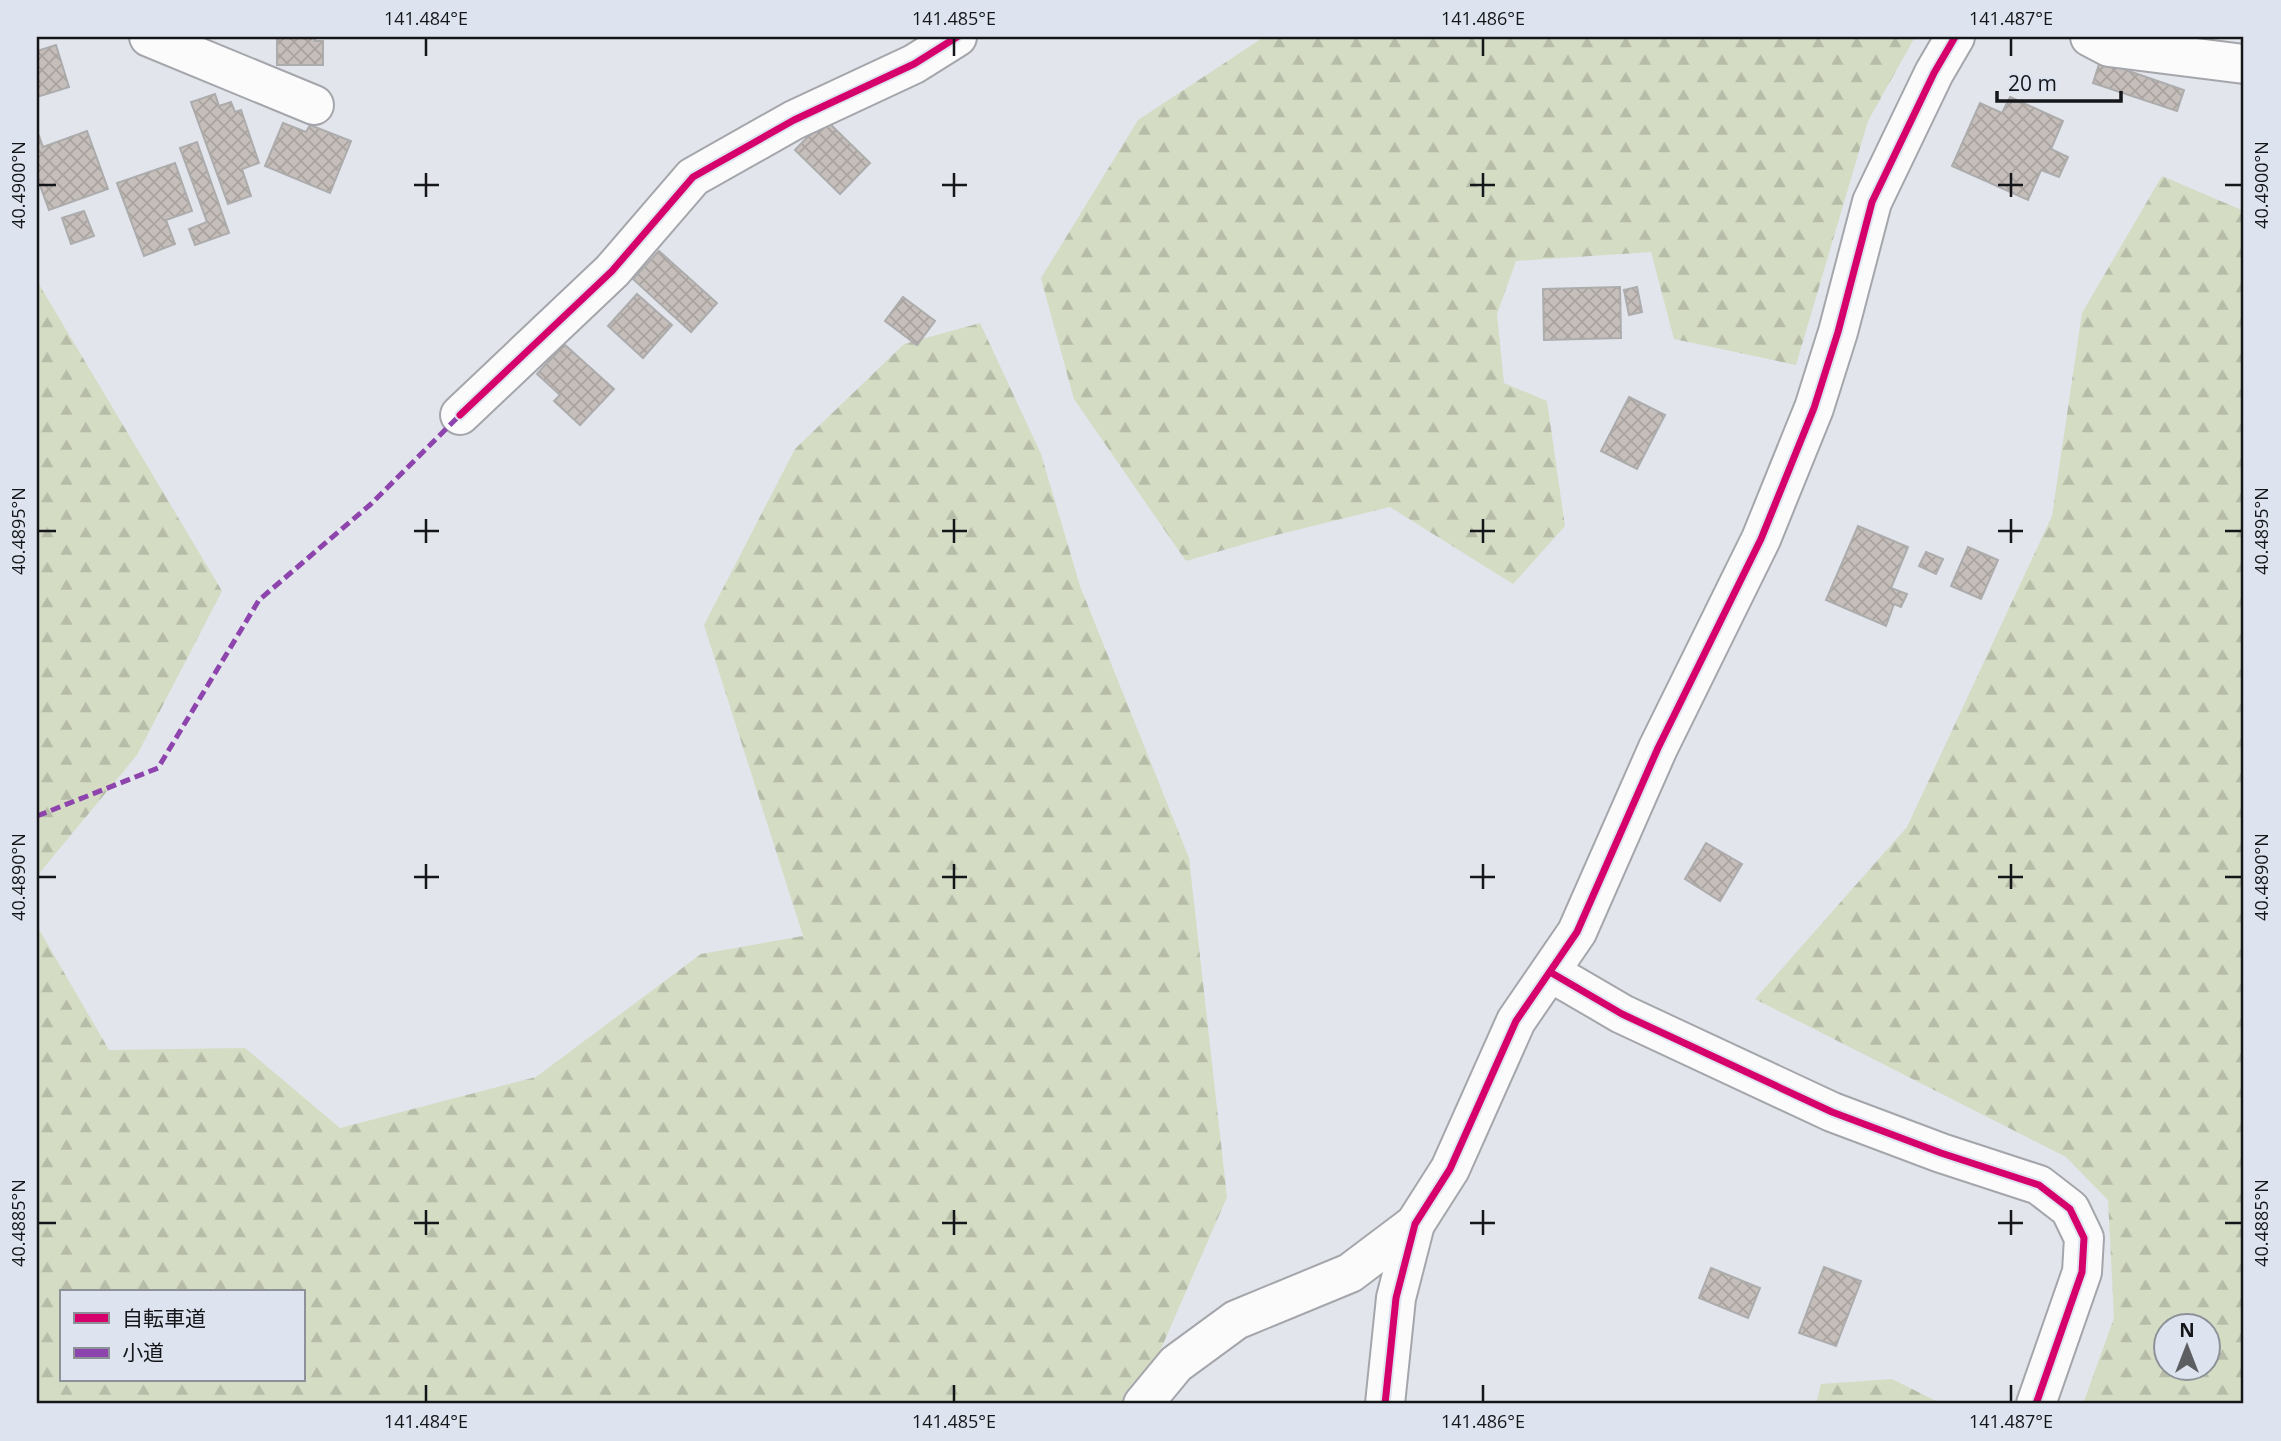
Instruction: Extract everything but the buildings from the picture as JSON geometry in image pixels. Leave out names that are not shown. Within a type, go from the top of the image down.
[{"type":"street","points":[[149,37],[314,105]]},
{"type":"street","points":[[460,415],[612,271],[693,177],[794,120],[914,64],[957,37]]},
{"type":"street","points":[[1385,1404],[1396,1298],[1415,1224],[1450,1169],[1516,1021],[1577,932],[1658,748],[1761,539],[1814,408],[1838,332],[1872,202],[1934,73],[1955,37]]},
{"type":"street","points":[[2090,37],[2109,47],[2244,64]]},
{"type":"street","points":[[1550,972],[1622,1014],[1832,1112],[1941,1153],[2039,1185],[2070,1209],[2084,1238],[2082,1272],[2036,1404]]},
{"type":"street","points":[[1143,1404],[1176,1364],[1236,1320],[1350,1273],[1415,1224]]},
{"type":"green space","points":[[1264,37],[1915,37],[1868,121],[1796,365],[1674,339],[1651,252],[1516,261],[1497,314],[1504,383],[1547,401],[1565,526],[1513,584],[1390,507],[1272,536],[1186,561],[1074,399],[1041,278],[1138,120]]},
{"type":"green space","points":[[2162,176],[2244,211],[2244,1404],[2083,1404],[2114,1318],[2108,1200],[2066,1157],[1755,999],[1907,827],[2052,516],[2082,313]]},
{"type":"green space","points":[[37,281],[222,591],[137,755],[37,876]]},
{"type":"green space","points":[[980,323],[1041,454],[1080,586],[1189,858],[1227,1197],[1137,1404],[37,1404],[37,926],[109,1050],[245,1048],[340,1128],[536,1077],[701,954],[803,936],[704,625],[795,449],[904,344]]},
{"type":"green space","points":[[1892,1379],[1942,1404],[1816,1404],[1821,1384]]},
{"type":"marked path","points":[[37,816],[158,768],[259,600],[371,504],[460,415]]},
{"type":"cycle path","points":[[460,415],[612,271],[693,177],[794,120],[914,64],[957,37]]},
{"type":"cycle path","points":[[1385,1404],[1396,1298],[1415,1224],[1450,1169],[1516,1021],[1577,932],[1658,748],[1761,539],[1814,408],[1838,332],[1872,202],[1934,73],[1955,37]]},
{"type":"cycle path","points":[[1550,972],[1622,1014],[1832,1112],[1941,1153],[2039,1185],[2070,1209],[2084,1238],[2082,1272],[2036,1404]]}]
